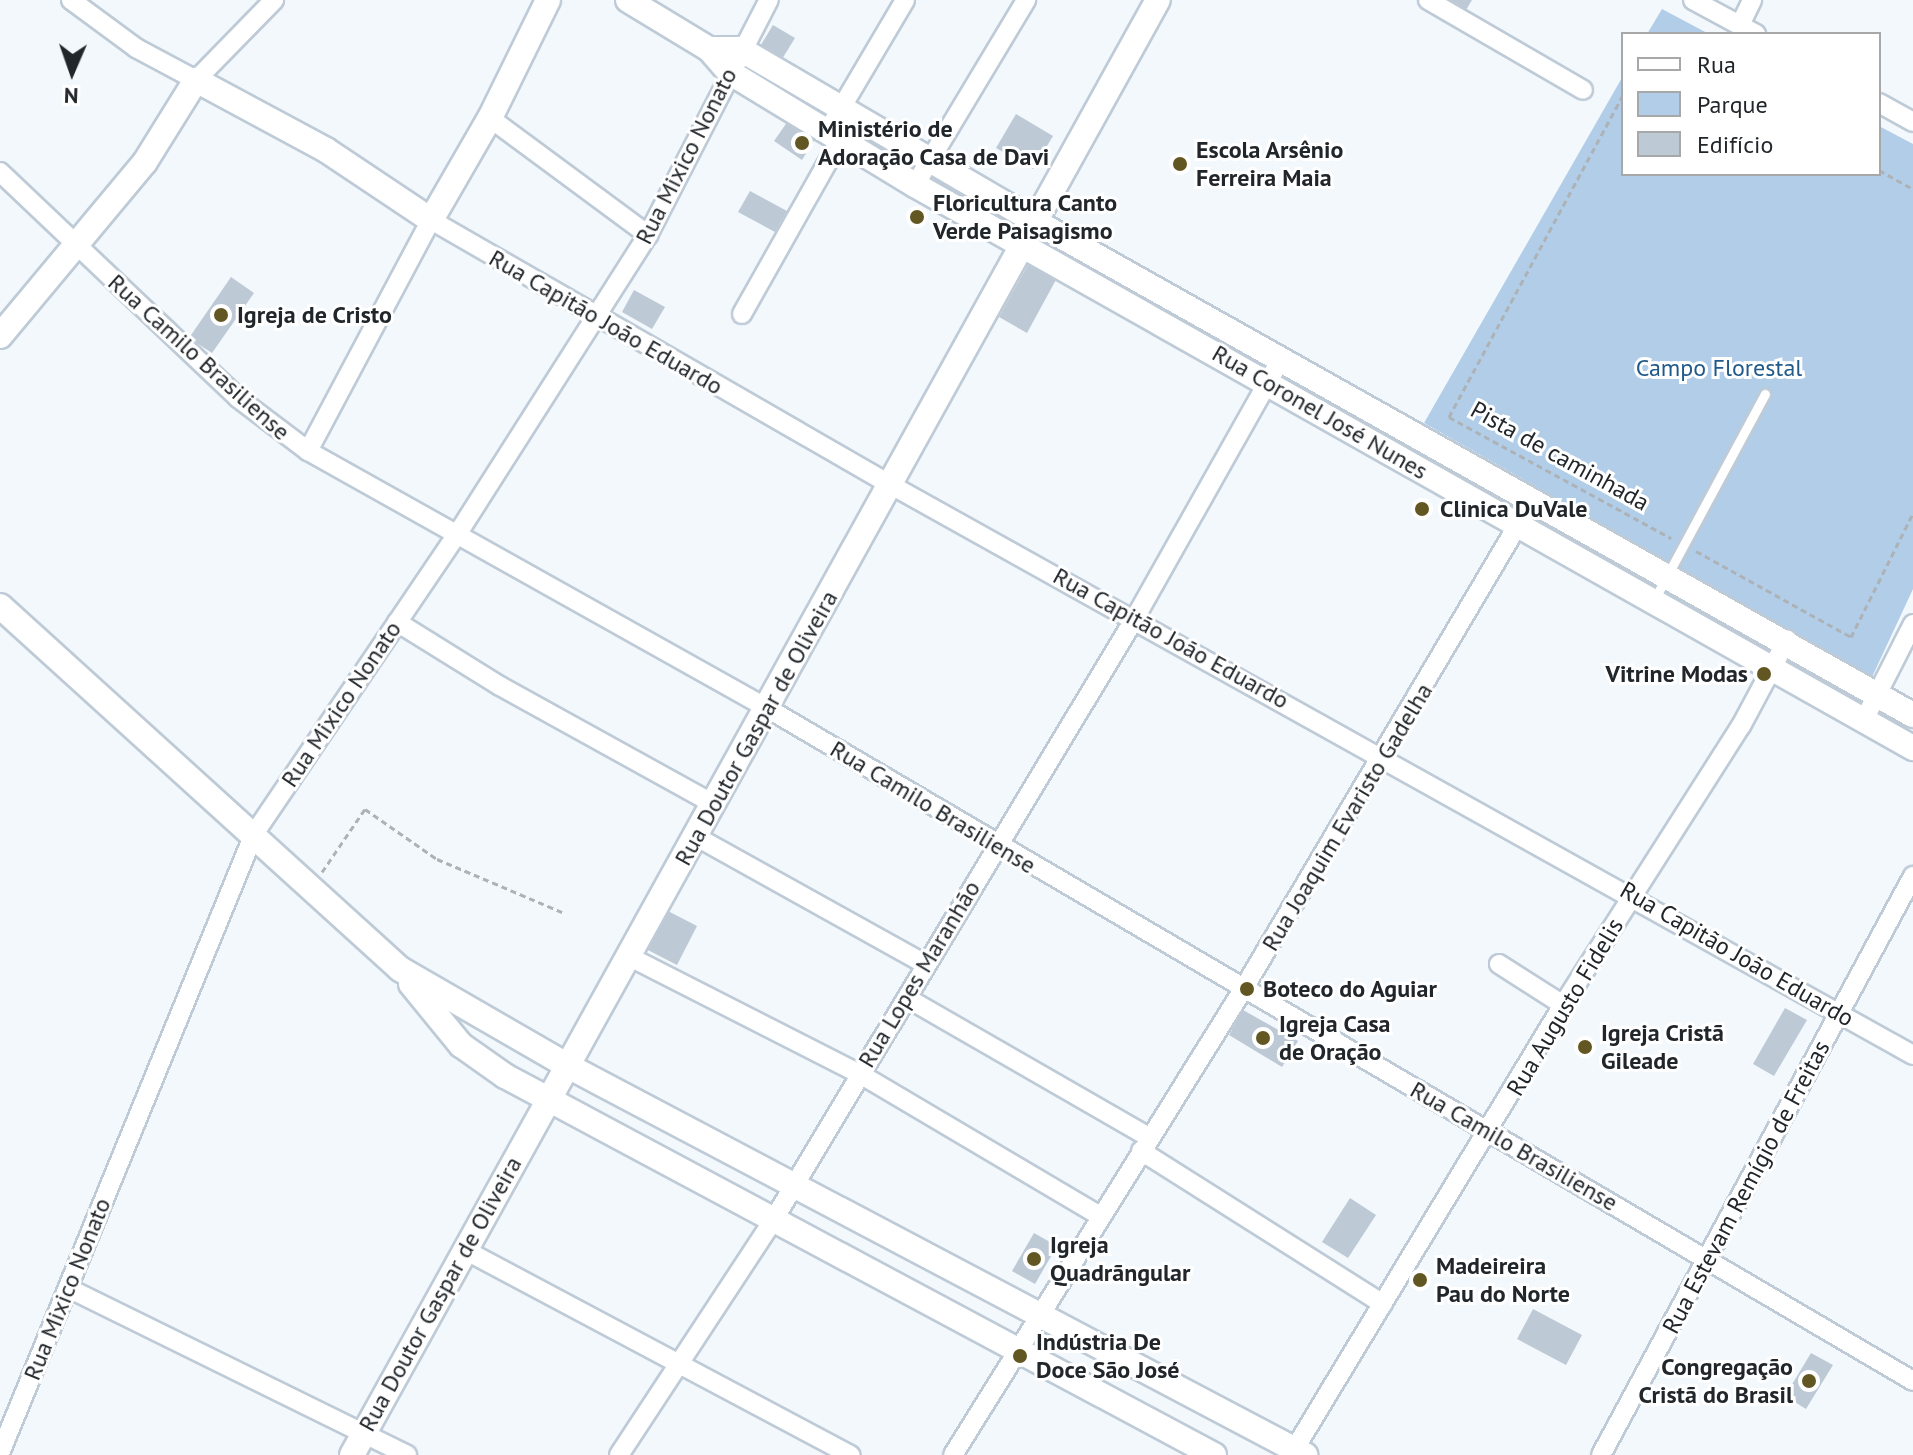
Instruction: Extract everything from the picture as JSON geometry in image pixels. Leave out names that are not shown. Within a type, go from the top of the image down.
[{"type":"street","points":[[71,0],[136,48],[326,150],[431,220]]},
{"type":"street","points":[[0,336],[145,162],[196,80],[274,0]]},
{"type":"street","points":[[308,451],[431,220],[490,118],[548,0]]},
{"type":"street","points":[[628,0],[709,49],[740,49]]},
{"type":"street","name":"Rua Mixico Nonato","points":[[0,1453],[254,834],[458,533],[648,235],[740,49],[769,0]]},
{"type":"street","points":[[742,314],[834,136],[842,109],[905,0]]},
{"type":"street","points":[[915,185],[1026,0]]},
{"type":"street","points":[[1428,0],[1583,90]]},
{"type":"street","points":[[1693,0],[1748,29],[1754,0]]},
{"type":"street","name":"Rua Doutor Gaspar de Oliveira","points":[[352,1455],[463,1249],[891,485],[1153,2]]},
{"type":"street","name":"Rua Coronel José Nunes","points":[[709,49],[729,72],[915,185],[1029,232],[1275,371],[1532,501],[1666,577],[1787,640],[1913,715]]},
{"type":"street","name":"Rua Coronel José Nunes","points":[[740,49],[931,159],[1029,232]]},
{"type":"street","points":[[1881,104],[1913,122]]},
{"type":"street","points":[[490,118],[648,235]]},
{"type":"street","name":"Rua Camilo Brasiliense","points":[[0,172],[238,398],[308,451],[767,708],[1913,1381]]},
{"type":"street","name":"Rua Capitão João Eduardo","points":[[431,220],[891,485],[1634,895],[1913,1055]]},
{"type":"street","name":"Rua Coronel José Nunes","points":[[1275,371],[1518,527],[1913,748]]},
{"type":"street","name":"Rua Lopes Maranhão","points":[[619,1455],[774,1219],[1135,618],[1275,371]]},
{"type":"street","name":"Rua Joaquim Evaristo Gadelha","points":[[953,1455],[1244,988],[1384,756],[1532,501]]},
{"type":"street","points":[[0,606],[254,834],[309,891],[400,969],[566,1065],[1041,1314],[1297,1453]]},
{"type":"street","points":[[397,622],[500,686],[712,803]]},
{"type":"street","points":[[1863,722],[1913,624]]},
{"type":"street","name":"Rua Augusto Fidelis","points":[[1297,1453],[1563,1005],[1634,895],[1787,640]]},
{"type":"street","points":[[695,836],[925,964]]},
{"type":"street","name":"Rua Estevam Remígio de Freitas","points":[[1601,1455],[1710,1260],[1838,1011],[1913,876]]},
{"type":"street","points":[[628,956],[860,1074],[1100,1216]]},
{"type":"street","points":[[1499,964],[1563,1005]]},
{"type":"street","points":[[400,969],[461,1045],[548,1101],[1214,1455]]},
{"type":"street","points":[[907,998],[1145,1144],[1383,1304]]},
{"type":"street","points":[[463,1249],[851,1455]]},
{"type":"street","points":[[68,1288],[407,1455]]},
{"type":"lane","points":[[1652,603],[1765,394]]},
{"type":"path","name":"Pista de caminhada","points":[[1621,99],[1449,417],[1851,637],[1913,513]]},
{"type":"path","points":[[1881,171],[1913,189]]},
{"type":"path","points":[[309,891],[365,809],[437,859],[562,912]]},
{"type":"green space","points":[[1662,9],[1705,32],[1648,32]]},
{"type":"green space","name":"Campo Florestal","points":[[1621,79],[1621,176],[1881,176],[1881,127],[1913,144],[1913,589],[1872,677],[1424,423]]},
{"type":"building","points":[[1448,0],[1472,0],[1466,10]]},
{"type":"building","points":[[773,25],[795,38],[779,64],[757,51]]},
{"type":"building","points":[[1016,114],[1053,136],[1033,169],[996,148]]},
{"type":"building","points":[[790,118],[817,136],[802,160],[774,141]]},
{"type":"building","points":[[750,191],[787,211],[775,232],[738,212]]},
{"type":"building","points":[[1029,263],[1057,278],[1027,333],[999,317]]},
{"type":"building","name":"Igreja de Cristo","points":[[231,277],[254,293],[212,353],[189,338]]},
{"type":"building","points":[[634,290],[665,307],[652,329],[622,312]]},
{"type":"building","points":[[664,909],[697,926],[677,965],[644,948]]},
{"type":"building","points":[[1785,1008],[1807,1020],[1774,1076],[1753,1064]]},
{"type":"building","name":"Igreja Casa de Oração","points":[[1243,1010],[1298,1041],[1282,1067],[1229,1035]]},
{"type":"building","points":[[1350,1198],[1376,1215],[1348,1258],[1322,1242]]},
{"type":"building","name":"Igreja Quadrãngular","points":[[1034,1233],[1057,1246],[1035,1284],[1012,1271]]},
{"type":"building","points":[[1533,1309],[1582,1335],[1566,1365],[1517,1339]]},
{"type":"building","name":"Congregação Cristã do Brasil","points":[[1811,1353],[1833,1365],[1806,1409],[1785,1396]]},
{"type":"place","name":"Ministério de Adoração Casa de Davi","points":[[802,143]]},
{"type":"place","name":"Escola Arsênio Ferreira Maia","points":[[1180,164]]},
{"type":"place","name":"Floricultura Canto Verde Paisagismo","points":[[917,217]]},
{"type":"place","name":"Igreja de Cristo","points":[[221,315]]},
{"type":"place","name":"Clinica DuVale","points":[[1422,509]]},
{"type":"place","name":"Vitrine Modas","points":[[1764,674]]},
{"type":"place","name":"Boteco do Aguiar","points":[[1247,989]]},
{"type":"place","name":"Igreja Casa de Oração","points":[[1263,1038]]},
{"type":"place","name":"Igreja Cristã Gileade","points":[[1585,1047]]},
{"type":"place","name":"Igreja Quadrãngular","points":[[1034,1259]]},
{"type":"place","name":"Madeireira Pau do Norte","points":[[1420,1280]]},
{"type":"place","name":"Indústria De Doce São José","points":[[1020,1356]]},
{"type":"place","name":"Congregação Cristã do Brasil","points":[[1809,1381]]}]
